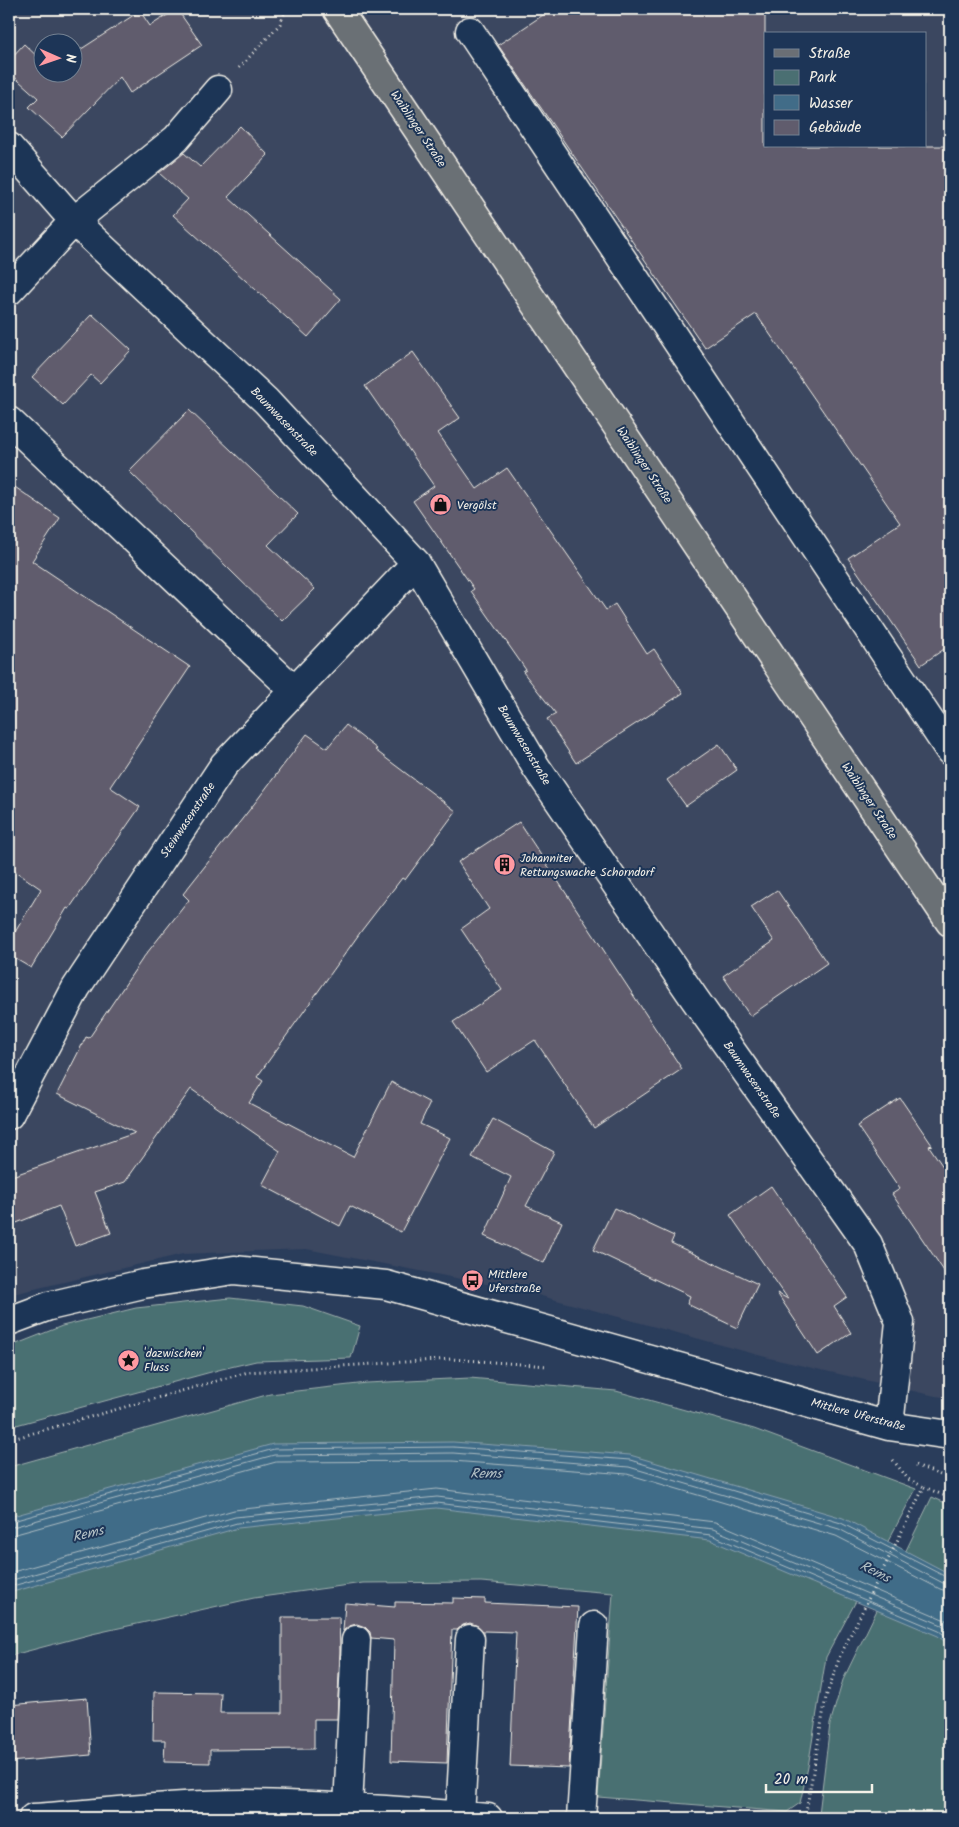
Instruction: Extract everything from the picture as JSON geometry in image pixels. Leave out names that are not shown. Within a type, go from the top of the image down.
[{"type":"main road","name":"Waiblinger Straße","points":[[337,9],[950,922]]},
{"type":"street","points":[[470,31],[950,751]]},
{"type":"street","points":[[9,292],[74,221],[176,139],[218,90]]},
{"type":"street","name":"Baumwasenstraße","points":[[9,148],[74,221],[266,401],[416,563],[536,767],[694,998],[868,1244],[900,1322],[889,1426]]},
{"type":"street","points":[[9,420],[294,691]]},
{"type":"street","name":"Steinwasenstraße","points":[[9,1115],[76,988],[224,765],[416,563]]},
{"type":"street","name":"Mittlere Uferstraße","points":[[9,1320],[49,1306],[143,1284],[234,1270],[386,1285],[889,1426],[950,1435]]},
{"type":"street","points":[[581,1818],[594,1626]]},
{"type":"street","points":[[460,1816],[470,1639]]},
{"type":"street","points":[[348,1808],[356,1640]]},
{"type":"street","points":[[34,1818],[158,1808],[245,1804],[348,1808],[401,1814],[488,1818]]},
{"type":"path","points":[[218,90],[280,24],[286,9]]},
{"type":"path","points":[[9,1440],[248,1372],[452,1359],[554,1367]]},
{"type":"path","points":[[897,1457],[888,1454],[908,1479],[950,1498]]},
{"type":"path","points":[[915,1464],[950,1479]]},
{"type":"path","points":[[805,1818],[826,1697],[840,1656],[924,1487]]},
{"type":"shaded area","points":[[9,9],[950,9],[950,1398],[773,1359],[523,1291],[306,1249],[183,1254],[9,1295]]},
{"type":"green space","points":[[230,1298],[303,1306],[360,1326],[351,1358],[256,1361],[9,1427],[9,1347],[62,1326],[136,1308]]},
{"type":"green space","points":[[470,1378],[616,1391],[754,1429],[916,1489],[826,1657],[808,1767],[800,1803],[787,1812],[598,1797],[613,1593],[481,1582],[363,1583],[254,1598],[92,1634],[9,1656],[9,1467],[270,1394],[367,1383]]},
{"type":"green space","points":[[932,1497],[950,1505],[950,1818],[879,1818],[845,1813],[819,1814],[830,1724],[843,1680]]},
{"type":"water","name":"Rems","points":[[453,1442],[630,1455],[843,1518],[950,1574],[950,1646],[938,1636],[710,1540],[436,1508],[238,1528],[9,1593],[9,1517],[273,1444]]},
{"type":"building","points":[[177,9],[202,45],[130,93],[120,77],[62,137],[29,107],[38,98],[9,72],[9,60],[24,44],[32,52],[32,82],[82,82],[82,49],[140,11],[150,26]]},
{"type":"building","points":[[552,9],[765,9],[764,148],[926,148],[926,146],[950,146],[950,645],[921,665],[848,558],[900,523],[756,314],[705,348],[498,45]]},
{"type":"building","points":[[240,126],[268,155],[228,197],[341,299],[308,337],[173,215],[188,199],[159,173],[184,153],[200,167]]},
{"type":"building","points":[[92,314],[131,350],[100,383],[91,375],[63,405],[32,377]]},
{"type":"building","points":[[413,352],[460,418],[438,433],[477,489],[507,468],[606,610],[615,604],[647,654],[654,649],[683,693],[576,763],[547,719],[556,714],[523,672],[526,670],[471,591],[474,589],[413,501],[434,486],[365,386]]},
{"type":"building","points":[[189,410],[298,514],[268,545],[315,589],[282,621],[129,471]]},
{"type":"building","points":[[9,483],[60,518],[32,561],[190,667],[110,787],[140,807],[69,909],[67,908],[31,968],[9,955],[9,942],[41,889],[9,867]]},
{"type":"building","points":[[346,725],[377,749],[375,750],[456,811],[405,880],[402,878],[362,930],[257,1077],[263,1081],[249,1103],[353,1157],[391,1082],[430,1103],[420,1124],[450,1138],[401,1232],[350,1206],[340,1226],[262,1185],[280,1151],[191,1089],[125,1182],[95,1192],[111,1233],[75,1246],[59,1206],[9,1226],[9,1177],[135,1133],[57,1094],[86,1037],[89,1038],[143,958],[189,900],[183,894],[307,734],[327,748]]},
{"type":"building","points":[[719,744],[737,770],[686,806],[667,780]]},
{"type":"building","points":[[519,822],[682,1069],[594,1128],[535,1040],[486,1072],[453,1022],[502,990],[461,929],[489,909],[458,862]]},
{"type":"building","points":[[777,890],[827,963],[750,1016],[723,976],[774,941],[751,907]]},
{"type":"building","points":[[900,1098],[932,1145],[929,1146],[950,1177],[950,1280],[892,1194],[900,1189],[857,1126]]},
{"type":"building","points":[[493,1119],[554,1152],[526,1206],[562,1222],[544,1263],[484,1236],[511,1177],[472,1157]]},
{"type":"building","points":[[771,1186],[847,1297],[834,1306],[851,1333],[818,1355],[777,1293],[788,1299],[730,1215]]},
{"type":"building","points":[[614,1208],[674,1236],[671,1243],[758,1284],[737,1328],[687,1304],[690,1296],[593,1250]]},
{"type":"building","points":[[453,1598],[485,1599],[485,1603],[578,1607],[569,1768],[510,1766],[516,1632],[483,1631],[478,1626],[470,1623],[463,1625],[457,1630],[452,1630],[447,1763],[391,1761],[394,1640],[371,1638],[370,1632],[365,1627],[357,1624],[349,1626],[343,1631],[345,1603],[395,1607],[395,1602],[453,1603]]},
{"type":"building","points":[[282,1617],[339,1617],[340,1652],[337,1719],[314,1719],[314,1749],[210,1750],[210,1763],[164,1762],[165,1740],[153,1740],[154,1692],[221,1693],[220,1713],[282,1713]]},
{"type":"building","points":[[87,1698],[91,1755],[9,1762],[9,1705]]},
{"type":"place","name":"Vergölst","points":[[441,505]]},
{"type":"place","name":"Johanniter Rettungswache Schorndorf","points":[[504,865]]},
{"type":"place","name":"Mittlere Uferstraße","points":[[472,1281]]},
{"type":"place","name":"'dazwischen' Fluss","points":[[128,1360]]}]
